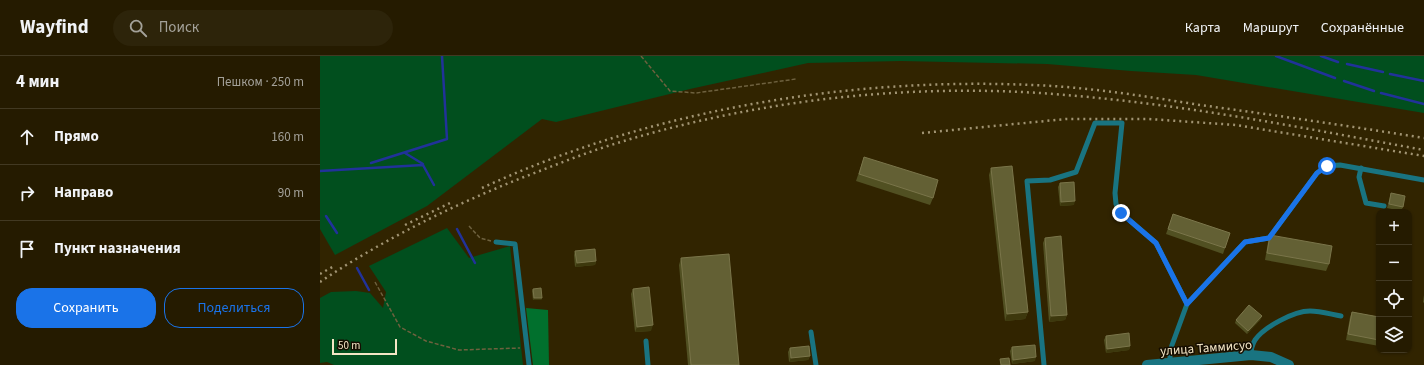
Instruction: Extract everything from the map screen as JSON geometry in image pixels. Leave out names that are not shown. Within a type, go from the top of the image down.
[{"type":"street","name":"улица Таммисуо","points":[[1147,365],[1250,355],[1271,357],[1289,365]]},
{"type":"lane","points":[[1044,365],[1027,181],[1050,180],[1076,172],[1095,123],[1122,123],[1115,193],[1116,204],[1121,213],[1156,243],[1187,304]]},
{"type":"lane","points":[[1170,362],[1172,345],[1187,304],[1245,242],[1269,238],[1317,173],[1327,166],[1340,165],[1424,180]]},
{"type":"lane","points":[[1361,168],[1359,177],[1366,203],[1384,206]]},
{"type":"lane","points":[[496,242],[515,244],[529,365]]},
{"type":"lane","points":[[1250,355],[1254,341],[1262,332],[1293,314],[1308,311],[1341,316]]},
{"type":"lane","points":[[811,332],[816,365]]},
{"type":"lane","points":[[646,341],[648,365]]},
{"type":"path","points":[[641,56],[670,91],[696,93],[796,79]]},
{"type":"path","points":[[469,226],[480,238],[496,242]]},
{"type":"path","points":[[375,282],[400,326],[426,341],[459,350],[527,348]]},
{"type":"green space","points":[[320,56],[1424,56],[1424,113],[1196,75],[1047,64],[901,61],[808,63],[690,89],[556,122],[542,119],[427,206],[335,255],[320,229]]},
{"type":"green space","points":[[447,228],[469,258],[510,246],[523,365],[334,365],[327,362],[320,363],[320,298],[331,292],[356,291],[370,293],[383,308],[386,292],[369,266]]},
{"type":"green space","points":[[526,308],[548,310],[549,365],[533,365]]},
{"type":"building","points":[[864,157],[938,180],[933,198],[859,174]]},
{"type":"building","points":[[1012,166],[1028,312],[1007,314],[991,168]]},
{"type":"building","points":[[1074,182],[1075,201],[1061,202],[1060,183]]},
{"type":"building","points":[[1391,193],[1405,196],[1403,207],[1389,204]]},
{"type":"building","points":[[1173,214],[1230,233],[1225,248],[1168,229]]},
{"type":"building","points":[[1270,235],[1332,246],[1329,264],[1267,253]]},
{"type":"building","points":[[1061,236],[1067,315],[1051,316],[1045,238]]},
{"type":"building","points":[[595,249],[596,261],[577,263],[575,251]]},
{"type":"building","points":[[729,254],[739,365],[691,365],[681,258]]},
{"type":"building","points":[[649,287],[653,325],[637,327],[633,289]]},
{"type":"building","points":[[541,288],[542,298],[534,298],[533,289]]},
{"type":"building","points":[[1249,305],[1262,316],[1248,331],[1236,320]]},
{"type":"building","points":[[1352,312],[1376,316],[1376,339],[1348,334]]},
{"type":"building","points":[[1129,333],[1130,346],[1107,349],[1106,336]]},
{"type":"building","points":[[1035,345],[1036,357],[1013,360],[1012,347]]},
{"type":"building","points":[[809,346],[810,356],[791,358],[790,348]]},
{"type":"building","points":[[1009,358],[1010,365],[1001,365],[1000,359]]},
{"type":"waterway","points":[[371,163],[447,139],[442,56]]},
{"type":"waterway","points":[[1276,56],[1335,78]]},
{"type":"waterway","points":[[1321,56],[1338,62]]},
{"type":"waterway","points":[[1347,64],[1383,72]]},
{"type":"waterway","points":[[1390,74],[1424,81]]},
{"type":"waterway","points":[[1344,81],[1374,91]]},
{"type":"waterway","points":[[1381,93],[1424,104]]},
{"type":"waterway","points":[[405,153],[423,164]]},
{"type":"waterway","points":[[320,171],[423,165],[434,185]]},
{"type":"waterway","points":[[326,216],[337,233]]},
{"type":"waterway","points":[[457,229],[475,263]]},
{"type":"waterway","points":[[357,268],[369,290]]},
{"type":"railway","points":[[482,188],[546,161],[613,138],[681,119],[751,104],[821,94],[892,87],[962,84],[1032,85],[1095,90],[1424,138]]},
{"type":"railway","points":[[320,282],[369,251],[445,211],[497,188],[589,152],[667,129],[725,115],[841,97],[959,91],[1018,92],[1077,96],[1120,100],[1207,112],[1294,126],[1424,150]]},
{"type":"railway","points":[[922,133],[1066,119],[1149,119],[1236,125],[1424,156]]},
{"type":"railway","points":[[405,225],[452,202]]},
{"type":"railway","points":[[320,274],[334,266]]},
{"type":"route","points":[[1121,213],[1156,243],[1187,304],[1245,242],[1269,238],[1317,173],[1327,166]]}]
